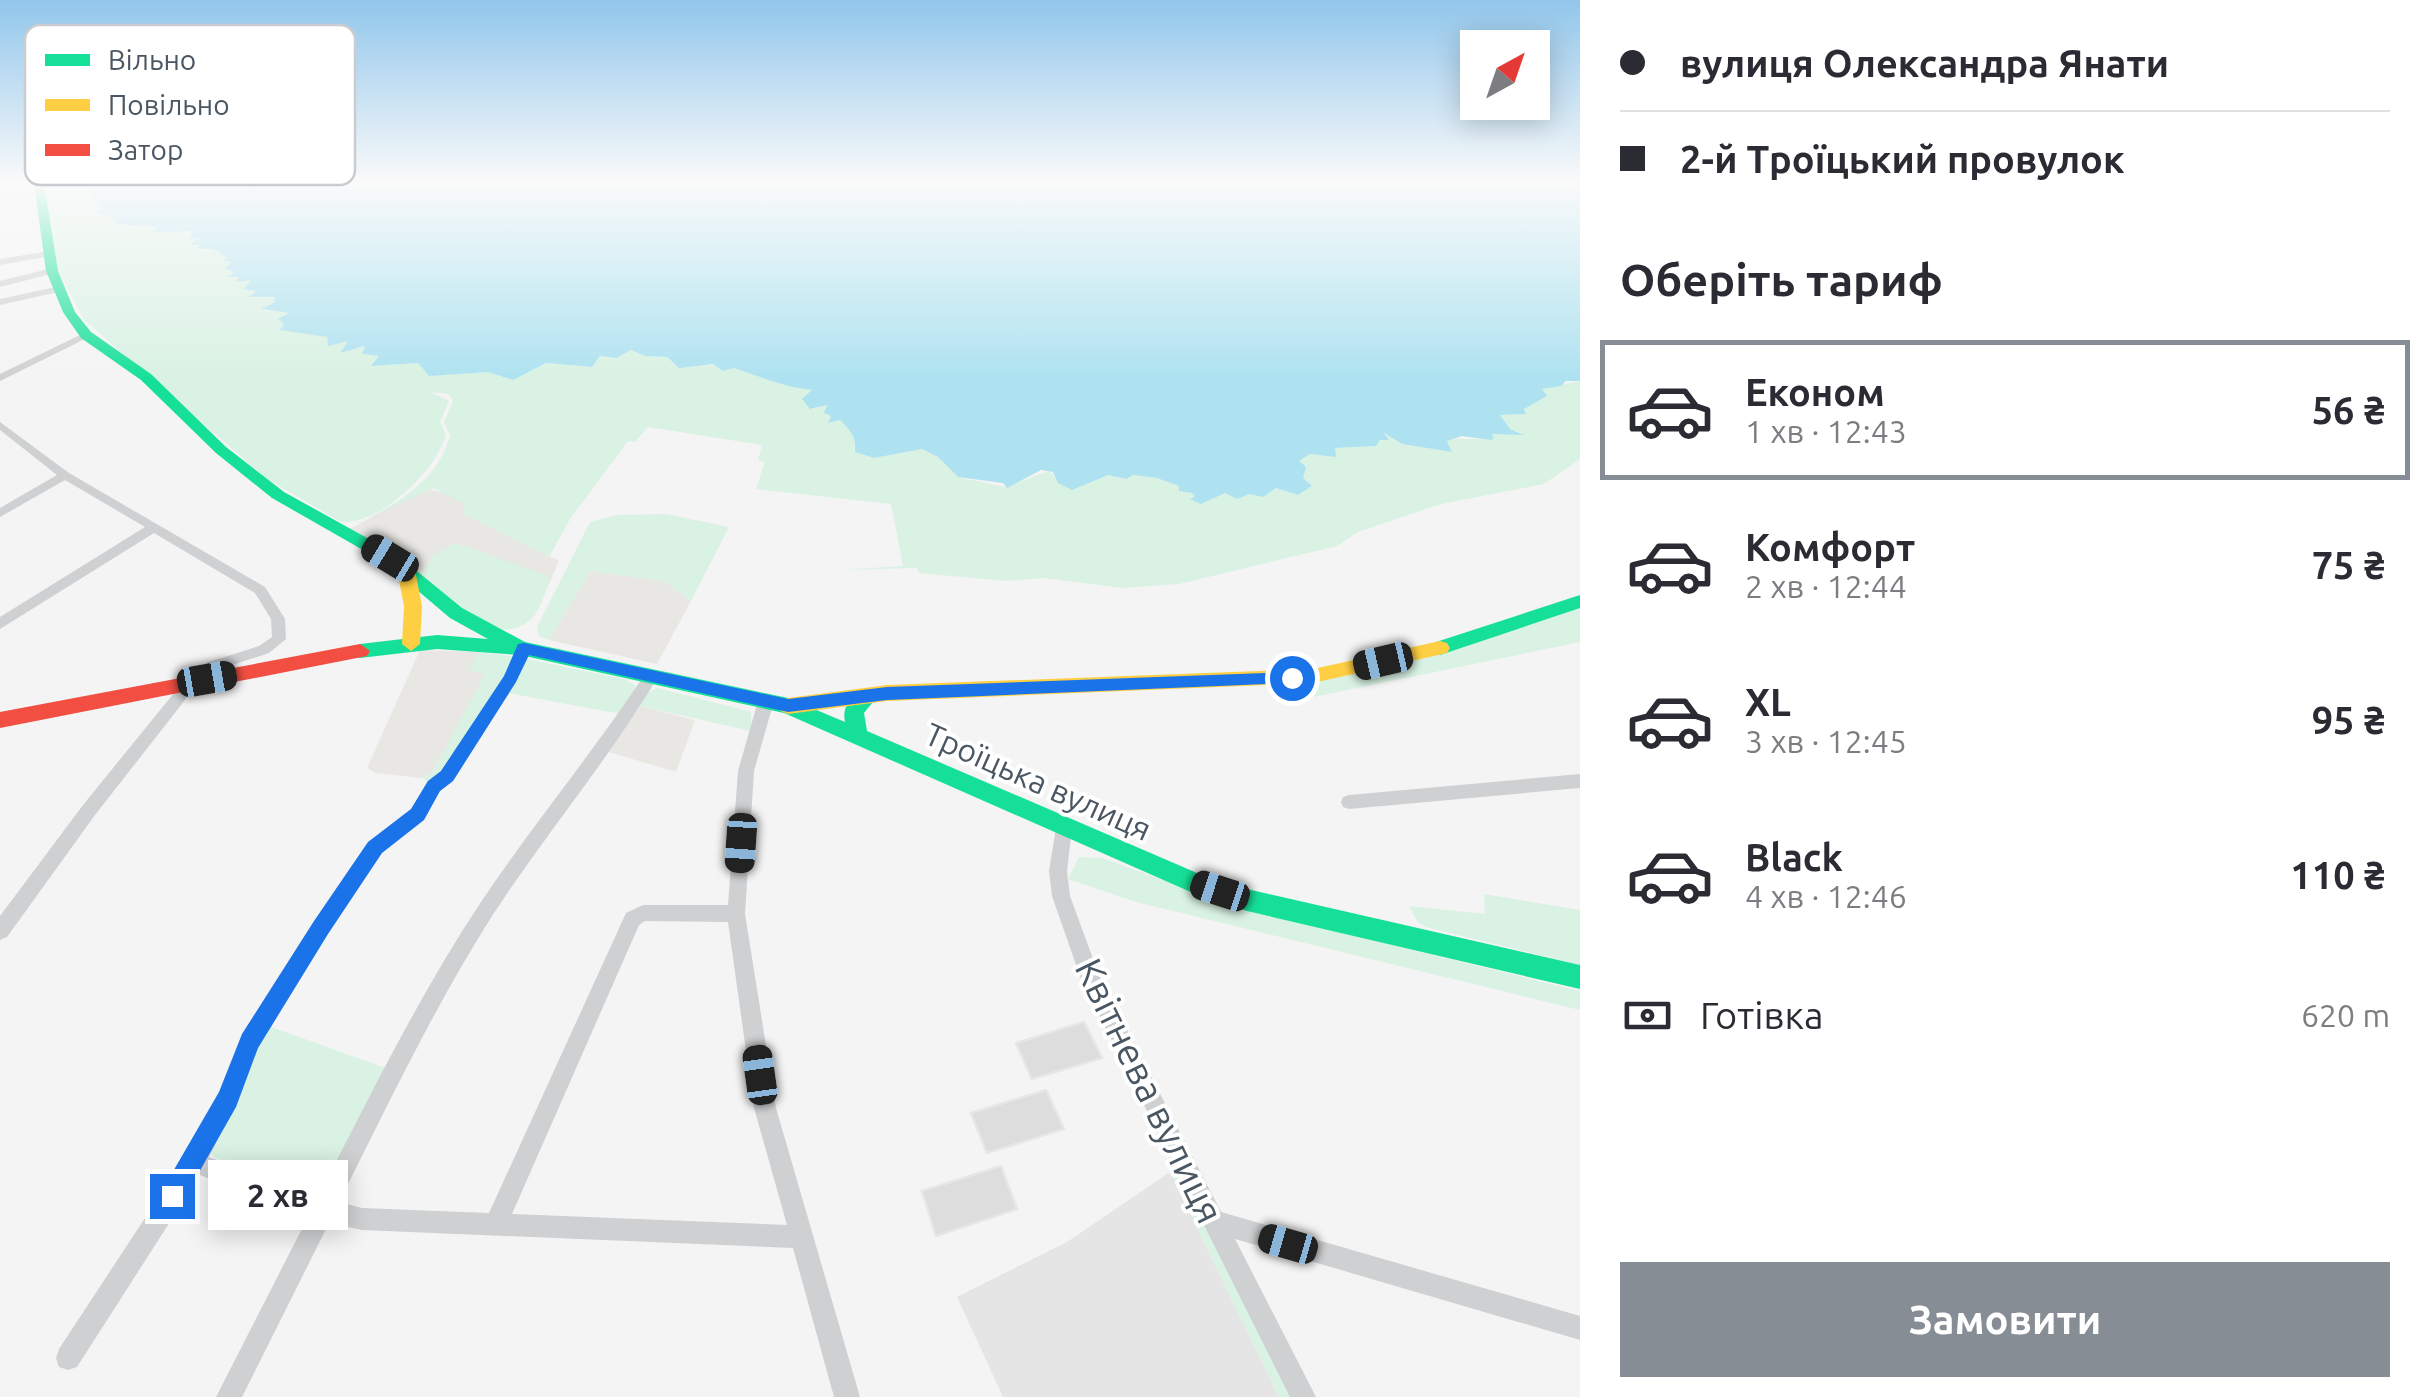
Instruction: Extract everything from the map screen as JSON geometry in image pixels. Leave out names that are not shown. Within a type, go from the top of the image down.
[{"type":"main road","points":[[50,248],[54,271],[86,335],[146,377],[260,482],[406,570],[466,620],[522,648]]},
{"type":"main road","points":[[406,570],[413,606],[410,644]]},
{"type":"main road","points":[[788,706],[867,696],[1312,676],[1438,648],[1580,601]]},
{"type":"main road","name":"Троїцька вулиця","points":[[0,720],[410,644],[522,648],[788,706],[1064,828],[1192,882],[1247,900],[1580,978]]},
{"type":"main road","points":[[858,736],[852,723],[853,710],[867,696]]},
{"type":"street","points":[[0,262],[54,271]]},
{"type":"street","points":[[0,284],[54,271]]},
{"type":"street","points":[[0,302],[54,271]]},
{"type":"street","points":[[0,378],[86,335]]},
{"type":"street","points":[[0,425],[65,475],[257,588],[278,619],[282,634],[273,646],[211,667],[207,679]]},
{"type":"street","points":[[0,513],[65,475]]},
{"type":"street","points":[[0,496],[18,501]]},
{"type":"street","points":[[0,624],[153,528]]},
{"type":"street","points":[[68,1358],[194,1162],[228,1099],[249,1042],[321,928],[375,848],[417,815],[434,786],[447,776],[511,678],[522,648]]},
{"type":"street","points":[[229,1397],[467,942],[536,835],[613,738],[652,675]]},
{"type":"street","points":[[0,931],[180,696],[185,684]]},
{"type":"street","points":[[766,701],[746,771],[736,914],[764,1108],[847,1397]]},
{"type":"street","points":[[1349,802],[1580,781]]},
{"type":"street","name":"Квітнева вулиця","points":[[1064,828],[1058,871],[1069,925],[1091,980],[1302,1397]]},
{"type":"street","points":[[496,1224],[632,918],[644,913],[736,914]]},
{"type":"street","points":[[194,1162],[362,1219],[798,1237]]},
{"type":"street","points":[[1212,1221],[1580,1328]]},
{"type":"shaded area","points":[[425,488],[457,497],[465,504],[464,513],[559,561],[535,615],[523,625],[500,630],[350,529]]},
{"type":"shaded area","points":[[590,571],[664,581],[691,601],[657,664],[549,640]]},
{"type":"shaded area","points":[[420,650],[479,652],[486,674],[433,771],[422,778],[375,773],[367,768]]},
{"type":"shaded area","points":[[640,706],[695,720],[676,772],[609,752]]},
{"type":"shaded area","points":[[1170,1172],[1279,1397],[1003,1397],[957,1297],[1067,1242]]},
{"type":"green space","points":[[54,248],[215,250],[233,262],[226,268],[235,272],[227,277],[251,280],[246,288],[256,290],[250,297],[274,298],[276,302],[263,310],[289,313],[281,330],[328,337],[327,345],[348,341],[340,353],[366,346],[362,354],[379,356],[372,366],[418,363],[429,376],[488,372],[513,380],[546,363],[592,367],[600,356],[617,358],[631,350],[645,356],[667,357],[675,365],[716,365],[723,371],[734,368],[783,385],[812,390],[806,398],[812,409],[827,405],[824,413],[831,416],[830,423],[840,420],[853,430],[855,452],[874,458],[922,449],[938,457],[958,477],[1005,487],[1049,471],[1070,489],[1108,475],[1157,478],[1179,486],[1179,491],[1192,493],[1195,496],[1190,498],[1198,503],[1224,493],[1237,498],[1249,494],[1262,497],[1276,488],[1298,495],[1304,492],[1301,475],[1306,467],[1299,463],[1301,457],[1313,453],[1335,457],[1335,448],[1376,446],[1380,440],[1388,440],[1383,432],[1402,444],[1452,452],[1447,440],[1494,439],[1491,435],[1522,433],[1510,429],[1500,415],[1526,414],[1524,409],[1546,397],[1542,389],[1580,381],[1580,459],[1544,484],[1441,504],[1358,532],[1337,546],[1179,584],[1123,588],[1043,578],[1006,581],[919,573],[917,568],[840,570],[903,566],[891,504],[756,489],[765,462],[758,460],[762,445],[648,427],[635,442],[628,441],[570,519],[549,557],[463,513],[465,504],[433,488],[357,523],[387,508],[414,489],[436,465],[450,435],[444,422],[453,401],[449,394],[431,392],[449,401],[440,422],[446,435],[431,464],[389,505],[357,520],[341,522],[267,479],[84,320],[58,270]]},
{"type":"green space","points":[[666,514],[729,527],[691,601],[664,581],[590,571],[549,640],[539,636],[537,627],[590,522],[617,515]]},
{"type":"green space","points":[[455,543],[549,576],[531,619],[517,628],[487,626],[422,576],[432,556]]},
{"type":"green space","points":[[1580,607],[1580,642],[1289,702],[1282,690],[1286,684]]},
{"type":"green space","points":[[479,652],[517,657],[445,775],[429,782],[422,778],[433,771],[485,674],[469,671]]},
{"type":"green space","points":[[522,658],[624,679],[636,686],[621,714],[503,692]]},
{"type":"green space","points":[[658,688],[751,712],[751,731],[640,706],[648,692]]},
{"type":"green space","points":[[1079,857],[1102,858],[1247,910],[1580,991],[1580,1010],[1136,902],[1068,879]]},
{"type":"green space","points":[[1484,894],[1580,910],[1580,965],[1426,927],[1417,921],[1409,906],[1485,914]]},
{"type":"green space","points":[[266,1025],[388,1069],[324,1187],[311,1192],[213,1157],[210,1152]]},
{"type":"green space","points":[[1177,1170],[1294,1397],[1279,1397],[1170,1172]]},
{"type":"water","points":[[198,248],[1580,248],[1580,381],[1542,389],[1547,396],[1524,409],[1526,414],[1500,415],[1510,429],[1524,435],[1492,434],[1494,439],[1490,440],[1462,436],[1447,441],[1452,452],[1402,444],[1383,432],[1389,440],[1380,440],[1376,446],[1335,448],[1336,457],[1310,454],[1299,461],[1306,467],[1303,478],[1312,486],[1298,495],[1276,488],[1263,497],[1249,494],[1237,499],[1225,493],[1201,504],[1190,499],[1195,496],[1192,493],[1179,491],[1179,486],[1157,478],[1108,475],[1072,490],[1058,483],[1053,472],[1041,470],[1007,488],[1003,483],[958,477],[938,457],[922,449],[874,458],[855,452],[854,438],[847,427],[840,420],[828,423],[831,416],[824,413],[827,405],[810,409],[802,399],[812,390],[783,385],[734,368],[723,371],[713,364],[679,368],[667,357],[645,356],[631,350],[617,358],[600,356],[592,367],[546,363],[513,380],[488,372],[429,376],[418,363],[371,366],[379,356],[362,354],[365,346],[340,353],[348,341],[328,346],[327,337],[280,330],[284,324],[278,319],[289,313],[261,309],[275,302],[274,297],[249,297],[256,291],[244,289],[251,280],[235,282],[239,277],[226,277],[235,272],[225,268],[232,262],[223,261],[227,258],[215,250]]},
{"type":"building","points":[[1084,1022],[1102,1058],[1032,1079],[1016,1043]]},
{"type":"building","points":[[1046,1090],[1064,1129],[987,1153],[971,1113]]},
{"type":"building","points":[[1001,1166],[1017,1209],[936,1236],[922,1191]]},
{"type":"traffic: fast","points":[[49,248],[52,271],[69,312],[86,335],[146,377],[221,450],[278,495],[390,558],[456,613],[520,648]]},
{"type":"traffic: fast","points":[[1440,648],[1580,601]]},
{"type":"traffic: fast","points":[[360,651],[437,642],[520,648],[788,706],[1193,882],[1247,900],[1580,977]]},
{"type":"traffic: fast","points":[[858,736],[853,711],[867,697]]},
{"type":"traffic: slow","points":[[406,570],[413,606],[411,644]]},
{"type":"traffic: slow","points":[[788,706],[887,693],[1313,676],[1440,648]]},
{"type":"traffic: jam","points":[[0,720],[360,651]]},
{"type":"route","points":[[172,1196],[228,1099],[249,1042],[321,928],[375,848],[417,815],[434,786],[447,776],[511,678],[524,648],[788,706],[887,694],[1292,678]]}]
